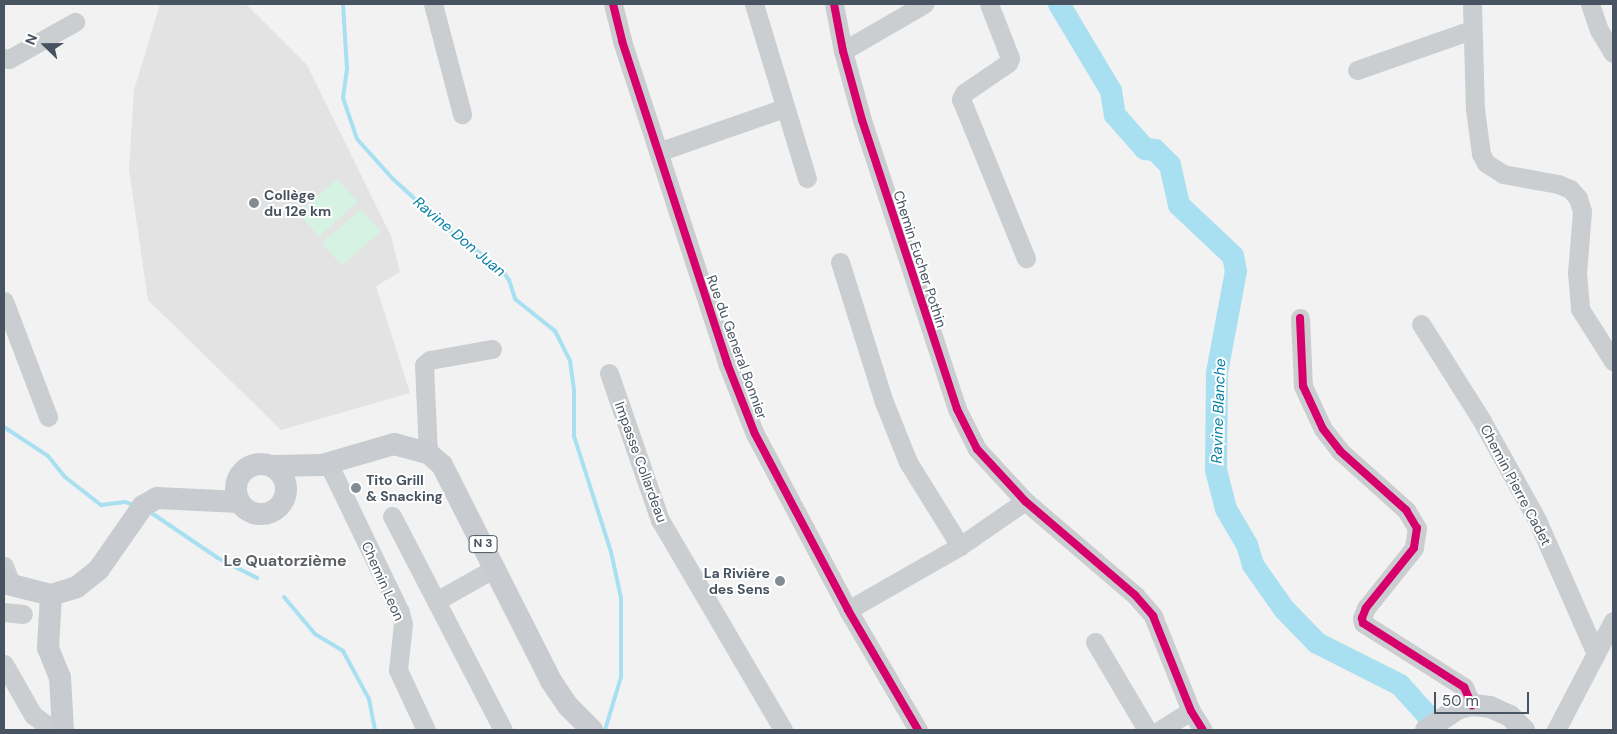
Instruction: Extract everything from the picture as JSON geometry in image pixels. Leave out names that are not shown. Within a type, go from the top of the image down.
[{"type":"main road","points":[[325,464],[286,493],[280,505],[268,513],[252,512],[238,494],[240,476],[251,466],[325,464],[394,444],[428,452]]},
{"type":"main road","name":"N 3","points":[[428,452],[442,465],[551,681],[568,706],[592,730]]},
{"type":"main road","points":[[272,466],[284,478],[286,493]]},
{"type":"main road","points":[[6,577],[51,595],[71,589],[89,579],[143,506],[157,498],[193,499],[238,494]]},
{"type":"main road","points":[[51,595],[48,648],[60,677],[63,730]]},
{"type":"main road","points":[[1426,730],[1466,707],[1490,707],[1510,716],[1524,730]]},
{"type":"street","points":[[432,4],[462,114]]},
{"type":"street","name":"Rue du General Bonnier","points":[[613,4],[658,152],[727,363],[755,434],[848,610],[918,730]]},
{"type":"street","points":[[754,4],[784,108],[808,178]]},
{"type":"street","name":"Chemin Eucher Pothin","points":[[834,4],[843,51],[862,120],[956,409],[977,449],[1024,501],[1136,595],[1152,616],[1191,711],[1203,730]]},
{"type":"street","points":[[843,51],[924,4]]},
{"type":"street","points":[[989,4],[1010,58],[1008,62],[964,93],[961,99],[1026,258]]},
{"type":"street","points":[[1472,4],[1471,30],[1481,154],[1486,163],[1503,174],[1558,184],[1570,189],[1578,198],[1582,211],[1577,273],[1580,309],[1613,361]]},
{"type":"street","points":[[1590,4],[1599,30],[1613,52]]},
{"type":"street","points":[[4,58],[9,59],[75,22]]},
{"type":"street","points":[[1358,70],[1471,30]]},
{"type":"street","points":[[658,152],[784,108]]},
{"type":"street","points":[[840,262],[884,402],[908,462],[960,546]]},
{"type":"street","points":[[4,301],[48,417]]},
{"type":"street","points":[[1300,318],[1303,386],[1322,429],[1340,451],[1409,514],[1417,528],[1414,548],[1366,608],[1362,618],[1363,623],[1464,687],[1466,707]]},
{"type":"street","name":"Chemin Pierre Cadet","points":[[1421,324],[1482,420],[1537,520],[1596,654]]},
{"type":"street","points":[[428,452],[424,365],[430,360],[492,349]]},
{"type":"street","name":"Impasse Collardeau","points":[[609,373],[660,520],[783,730]]},
{"type":"street","name":"Chemin Leon","points":[[325,464],[400,612],[403,624],[398,670],[426,730]]},
{"type":"street","points":[[848,610],[960,546],[1024,501]]},
{"type":"street","points":[[392,516],[503,730]]},
{"type":"street","points":[[436,602],[495,568]]},
{"type":"street","points":[[4,612],[23,614]]},
{"type":"street","points":[[1556,730],[1613,621]]},
{"type":"street","points":[[1095,642],[1147,730]]},
{"type":"street","points":[[4,664],[33,715],[54,730]]},
{"type":"street","points":[[1160,730],[1191,711]]},
{"type":"shaded area","name":"Collège du 12e km","points":[[160,4],[246,4],[307,65],[391,236],[400,272],[376,286],[410,393],[281,430],[148,300],[129,170],[134,90]]},
{"type":"green space","points":[[337,179],[358,202],[319,237],[298,214]]},
{"type":"green space","points":[[361,209],[381,232],[341,266],[322,243]]},
{"type":"waterway","name":"Ravine Don Juan","points":[[343,4],[347,69],[343,98],[357,139],[393,179],[449,230],[501,269],[509,280],[515,299],[555,331],[570,361],[574,391],[574,436],[611,552],[621,598],[621,677],[605,730]]},
{"type":"waterway","name":"Ravine Blanche","points":[[1059,4],[1111,91],[1115,115],[1145,149],[1155,150],[1170,165],[1179,205],[1233,256],[1236,271],[1217,373],[1216,470],[1226,509],[1247,545],[1253,565],[1284,609],[1317,643],[1400,685],[1426,714],[1436,730]]},
{"type":"waterway","points":[[4,427],[48,456],[65,477],[101,505],[125,502],[134,505]]},
{"type":"waterway","points":[[150,512],[218,558],[257,578]]},
{"type":"waterway","points":[[284,597],[315,634],[343,651],[369,699],[375,730]]},
{"type":"cycle path","points":[[613,4],[622,41],[727,363],[755,434],[848,610],[918,730]]},
{"type":"cycle path","points":[[834,4],[843,51],[862,120],[957,409],[977,449],[1025,501],[1135,595],[1153,616],[1191,711],[1203,730]]},
{"type":"cycle path","points":[[1300,318],[1303,386],[1323,429],[1340,451],[1406,510],[1417,528],[1414,548],[1366,608],[1362,618],[1363,623],[1464,687],[1472,705]]},
{"type":"place","name":"Collège du 12e km","points":[[254,203]]},
{"type":"place","name":"Tito Grill & Snacking","points":[[356,488]]},
{"type":"place","name":"La Rivière des Sens","points":[[780,581]]},
{"type":"district","name":"Le Quatorzième","points":[[285,561]]}]
